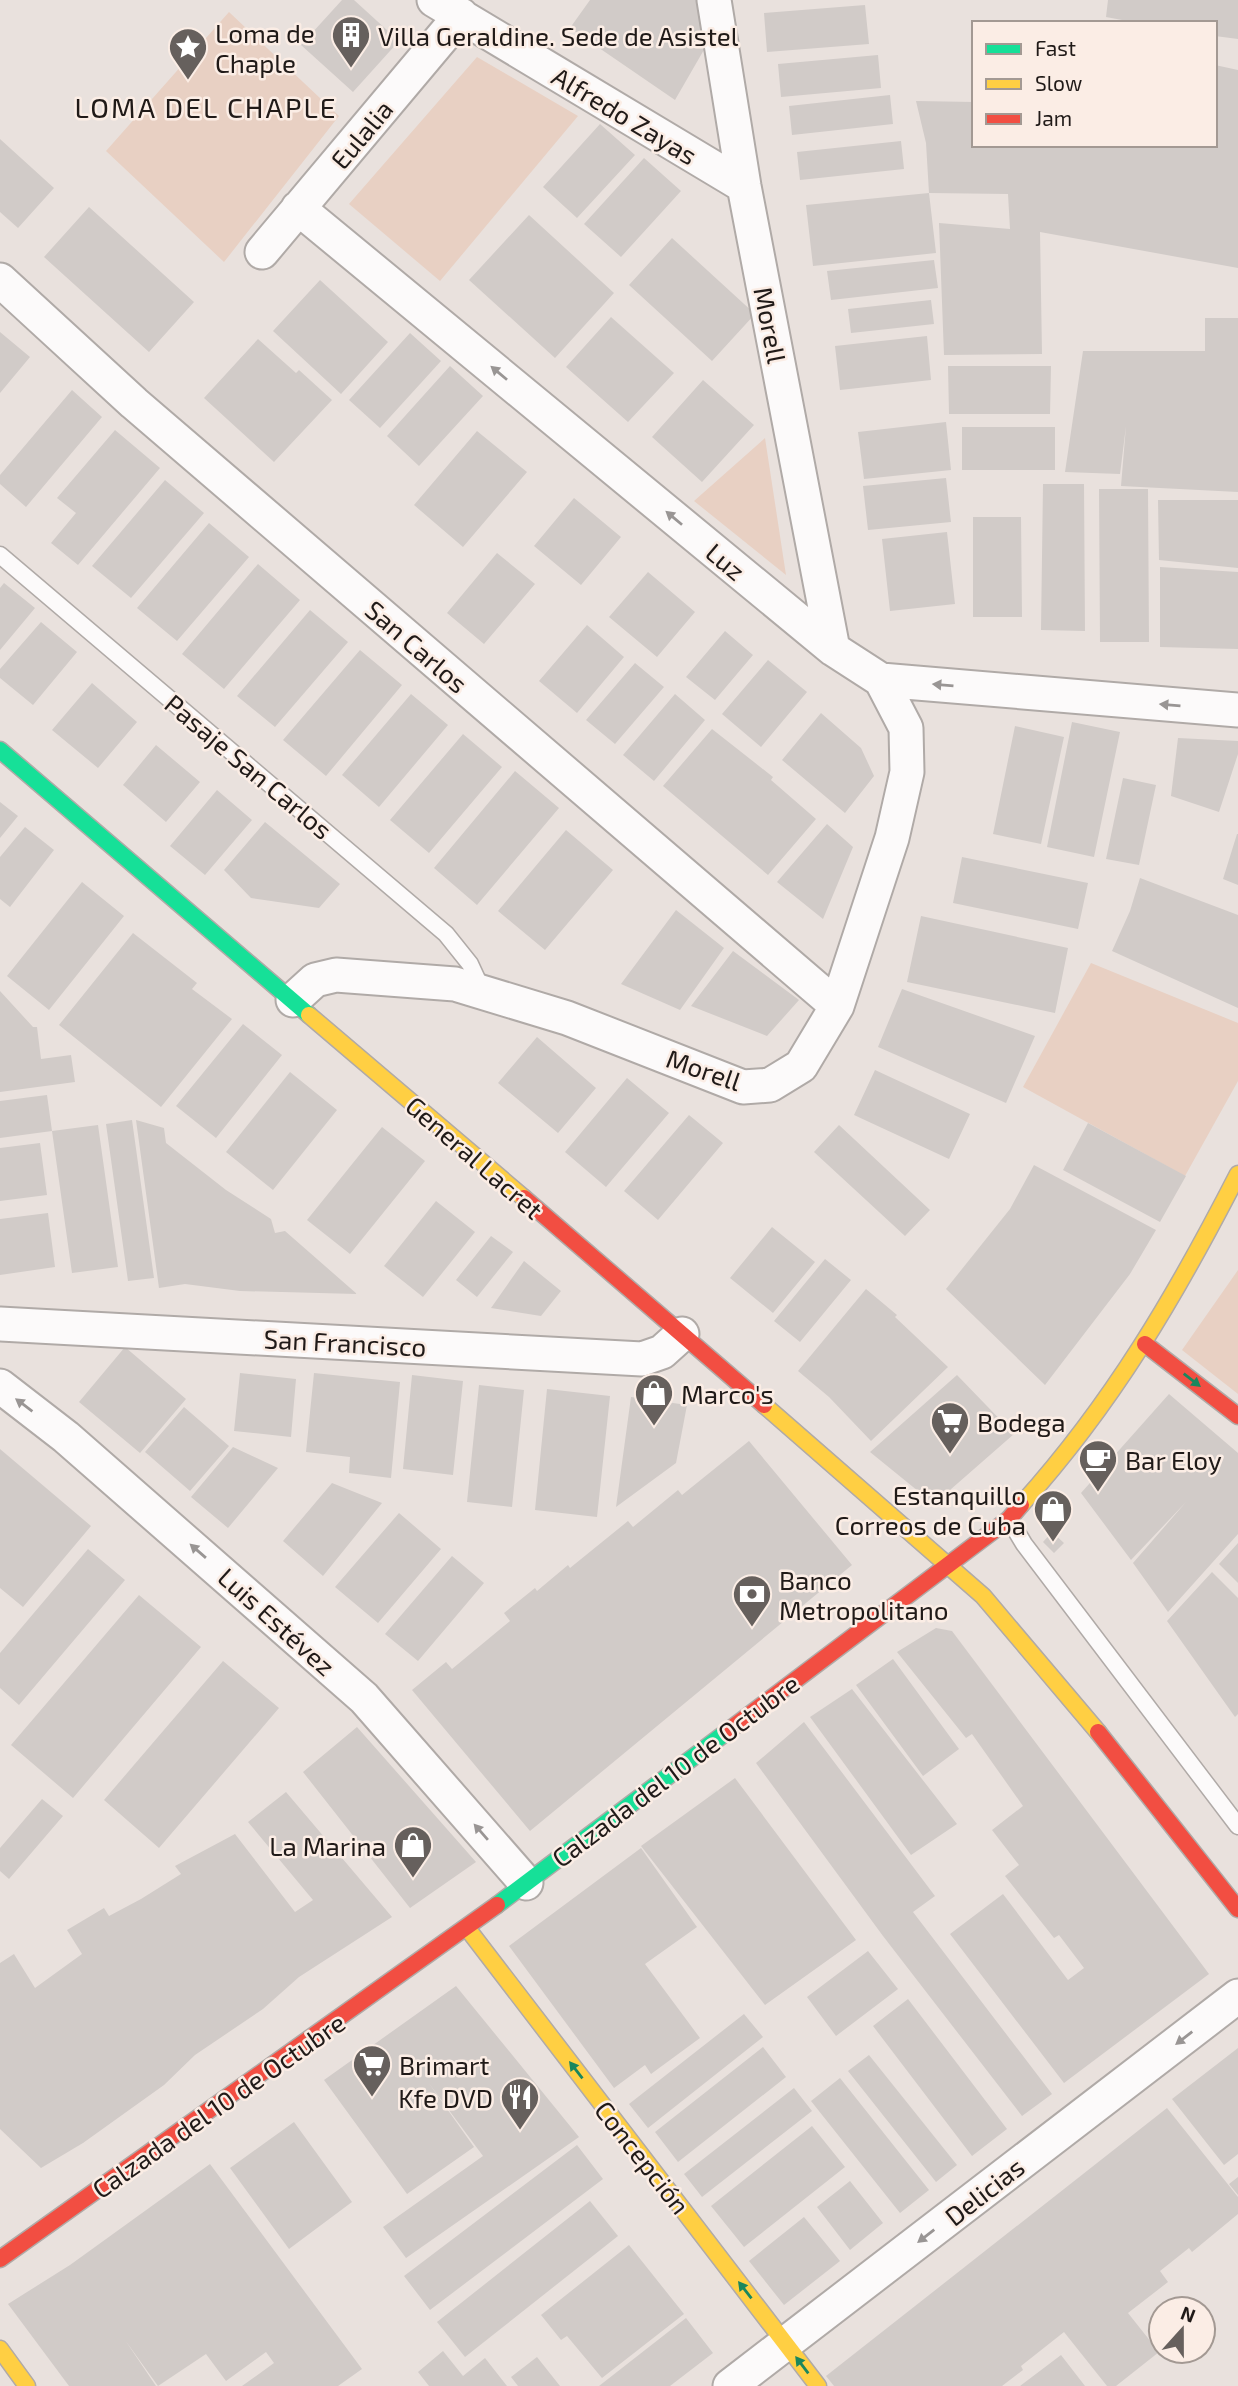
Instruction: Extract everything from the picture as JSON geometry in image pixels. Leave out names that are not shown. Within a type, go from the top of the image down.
[{"type":"main road","name":"General Lacret","points":[[0,750],[682,1334],[983,1596],[1074,1702],[1238,1909]]},
{"type":"main road","name":"Calzada del 10 de Octubre","points":[[0,2259],[467,1928],[1009,1519],[1062,1460],[1145,1344],[1191,1266],[1238,1174]]},
{"type":"main road","points":[[1145,1344],[1238,1416]]},
{"type":"main road","name":"Concepción","points":[[467,1928],[818,2386]]},
{"type":"main road","points":[[0,2350],[27,2386]]},
{"type":"street","name":"Morell","points":[[714,0],[744,186],[833,649]]},
{"type":"street","name":"Alfredo Zayas","points":[[448,8],[744,186]]},
{"type":"street","name":"Eulalia","points":[[262,252],[448,8]]},
{"type":"street","name":"Luz","points":[[298,208],[833,649],[881,680],[1238,710]]},
{"type":"street","name":"San Carlos","points":[[0,280],[134,403],[837,1006]]},
{"type":"street","name":"Morell","points":[[293,1000],[315,980],[336,975],[455,984],[482,990],[567,1018],[743,1087],[770,1085],[801,1066],[837,1006],[892,838],[907,772],[906,728],[881,680]]},
{"type":"street","name":"San Francisco","points":[[0,1324],[642,1359],[662,1352],[682,1334]]},
{"type":"street","name":"Luis Estévez","points":[[0,1386],[66,1437],[364,1698],[526,1883]]},
{"type":"street","name":"Delicias","points":[[730,2386],[1238,1996]]},
{"type":"lane","name":"Pasaje San Carlos","points":[[0,555],[446,934],[470,964],[482,990]]},
{"type":"lane","points":[[1009,1519],[1024,1544],[1238,1826]]},
{"type":"shaded area","points":[[229,12],[339,116],[224,262],[106,151]]},
{"type":"shaded area","points":[[477,57],[578,116],[440,281],[349,204]]},
{"type":"shaded area","points":[[765,438],[786,575],[694,501]]},
{"type":"shaded area","points":[[1091,963],[1238,1023],[1238,1081],[1185,1176],[1023,1087]]},
{"type":"shaded area","points":[[1238,1270],[1238,1394],[1182,1350]]},
{"type":"building","name":"Villa Geraldine. Sede de Asistel","points":[[342,0],[354,0],[399,41],[353,92],[301,45]]},
{"type":"building","points":[[590,0],[698,0],[705,48],[675,100],[570,28]]},
{"type":"building","points":[[1108,0],[1238,0],[1238,39],[1217,36],[1217,21],[1127,21],[1106,17]]},
{"type":"building","points":[[865,5],[869,44],[767,52],[764,13]]},
{"type":"building","points":[[878,55],[881,88],[781,97],[778,64]]},
{"type":"building","points":[[1217,65],[1238,70],[1238,268],[1040,232],[1042,354],[944,355],[939,223],[1010,229],[1008,194],[929,193],[926,143],[916,101],[972,102],[972,147],[1217,147]]},
{"type":"building","points":[[890,95],[893,124],[792,135],[789,106]]},
{"type":"building","points":[[600,124],[635,155],[577,218],[543,187]]},
{"type":"building","points":[[0,139],[54,188],[18,228],[0,212]]},
{"type":"building","points":[[901,141],[904,169],[800,180],[797,152]]},
{"type":"building","points":[[644,158],[681,191],[621,257],[584,224]]},
{"type":"building","points":[[929,193],[936,253],[813,266],[806,205]]},
{"type":"building","points":[[89,207],[194,302],[149,352],[44,257]]},
{"type":"building","points":[[529,215],[614,293],[555,358],[469,280]]},
{"type":"building","points":[[672,238],[755,314],[712,361],[629,285]]},
{"type":"building","points":[[934,260],[938,288],[831,300],[827,271]]},
{"type":"building","points":[[320,280],[388,342],[341,394],[273,331]]},
{"type":"building","points":[[931,300],[934,324],[851,333],[848,309]]},
{"type":"building","points":[[611,317],[674,373],[628,422],[566,367]]},
{"type":"building","points":[[1205,318],[1238,318],[1238,492],[1121,486],[1126,426],[1120,474],[1065,472],[1083,351],[1205,351]]},
{"type":"building","points":[[0,332],[30,357],[0,393]]},
{"type":"building","points":[[410,333],[441,361],[380,428],[349,400]]},
{"type":"building","points":[[927,336],[931,380],[840,390],[835,346]]},
{"type":"building","points":[[258,339],[296,373],[299,370],[332,400],[274,462],[204,398]]},
{"type":"building","points":[[450,366],[483,396],[419,466],[387,436]]},
{"type":"building","points":[[948,366],[1051,366],[1050,414],[949,414]]},
{"type":"building","points":[[703,380],[754,425],[702,482],[652,437]]},
{"type":"building","points":[[72,390],[102,417],[26,507],[0,484],[0,475]]},
{"type":"building","points":[[946,422],[951,470],[864,479],[858,432]]},
{"type":"building","points":[[962,427],[1055,427],[1055,470],[962,470]]},
{"type":"building","points":[[115,430],[160,468],[78,565],[51,543],[76,513],[57,498]]},
{"type":"building","points":[[477,431],[527,472],[463,547],[414,505]]},
{"type":"building","points":[[946,478],[951,522],[868,530],[863,486]]},
{"type":"building","points":[[165,480],[204,513],[131,598],[92,566]]},
{"type":"building","points":[[1043,484],[1084,484],[1085,631],[1041,630]]},
{"type":"building","points":[[1099,489],[1148,489],[1149,642],[1100,642]]},
{"type":"building","points":[[574,498],[621,537],[581,585],[534,546]]},
{"type":"building","points":[[1158,500],[1238,500],[1238,568],[1159,560]]},
{"type":"building","points":[[973,517],[1021,517],[1022,617],[973,617]]},
{"type":"building","points":[[209,523],[249,557],[177,641],[137,608]]},
{"type":"building","points":[[947,532],[955,604],[890,611],[882,539]]},
{"type":"building","points":[[497,553],[535,584],[484,644],[447,613]]},
{"type":"building","points":[[258,564],[300,600],[224,689],[182,654]]},
{"type":"building","points":[[1160,567],[1238,572],[1238,649],[1160,647]]},
{"type":"building","points":[[648,572],[695,612],[657,657],[609,617]]},
{"type":"building","points":[[4,583],[35,608],[0,650],[0,588]]},
{"type":"building","points":[[310,610],[348,642],[275,727],[237,696]]},
{"type":"building","points":[[41,622],[77,652],[33,705],[0,678],[0,669]]},
{"type":"building","points":[[587,625],[624,657],[577,713],[539,681]]},
{"type":"building","points":[[725,631],[753,655],[715,700],[686,677]]},
{"type":"building","points":[[360,650],[402,685],[326,776],[283,740]]},
{"type":"building","points":[[768,660],[807,692],[761,747],[722,714]]},
{"type":"building","points":[[635,663],[664,687],[615,744],[586,720]]},
{"type":"building","points":[[92,683],[137,722],[98,768],[52,730]]},
{"type":"building","points":[[411,694],[448,725],[379,807],[342,775]]},
{"type":"building","points":[[675,694],[705,720],[654,781],[623,755]]},
{"type":"building","points":[[821,713],[861,748],[874,776],[845,813],[782,760]]},
{"type":"building","points":[[1072,722],[1120,732],[1094,857],[1047,847]]},
{"type":"building","points":[[1015,726],[1064,737],[1041,844],[993,834]]},
{"type":"building","points":[[712,729],[773,777],[771,780],[816,819],[768,875],[663,786]]},
{"type":"building","points":[[463,734],[502,767],[429,853],[390,820]]},
{"type":"building","points":[[1178,738],[1238,741],[1238,754],[1219,812],[1171,796]]},
{"type":"building","points":[[156,745],[200,782],[166,822],[123,785]]},
{"type":"building","points":[[515,771],[559,808],[477,905],[434,868]]},
{"type":"building","points":[[1123,778],[1156,785],[1139,865],[1106,859]]},
{"type":"building","points":[[217,790],[252,820],[205,875],[170,846]]},
{"type":"building","points":[[0,802],[18,816],[0,838]]},
{"type":"building","points":[[265,822],[340,884],[319,908],[251,898],[224,870]]},
{"type":"building","points":[[827,824],[853,847],[823,919],[777,882]]},
{"type":"building","points":[[25,827],[54,850],[10,907],[0,899],[0,857]]},
{"type":"building","points":[[566,830],[613,870],[545,950],[498,911]]},
{"type":"building","points":[[1238,834],[1238,885],[1223,879]]},
{"type":"building","points":[[962,857],[1088,883],[1078,929],[953,903]]},
{"type":"building","points":[[1140,878],[1238,915],[1238,1008],[1112,951],[1130,911]]},
{"type":"building","points":[[82,882],[124,916],[49,1010],[7,976]]},
{"type":"building","points":[[676,910],[724,948],[680,1010],[621,984]]},
{"type":"building","points":[[921,916],[1068,948],[1055,1013],[907,982]]},
{"type":"building","points":[[133,933],[197,983],[192,989],[232,1019],[161,1107],[59,1025]]},
{"type":"building","points":[[733,951],[799,1000],[767,1036],[691,1006]]},
{"type":"building","points":[[902,989],[1035,1036],[1006,1103],[878,1047]]},
{"type":"building","points":[[0,991],[33,1027],[37,1027],[41,1059],[71,1055],[75,1082],[0,1092]]},
{"type":"building","points":[[243,1024],[282,1055],[216,1138],[176,1106]]},
{"type":"building","points":[[537,1037],[596,1088],[558,1133],[498,1083]]},
{"type":"building","points":[[875,1070],[970,1114],[949,1159],[854,1115]]},
{"type":"building","points":[[290,1072],[337,1110],[273,1190],[226,1152]]},
{"type":"building","points":[[627,1078],[669,1113],[606,1187],[565,1152]]},
{"type":"building","points":[[47,1095],[52,1131],[0,1138],[0,1101]]},
{"type":"building","points":[[689,1115],[723,1143],[658,1220],[624,1191]]},
{"type":"building","points":[[132,1120],[154,1278],[128,1281],[106,1124]]},
{"type":"building","points":[[136,1120],[164,1128],[166,1143],[226,1190],[271,1219],[275,1233],[285,1231],[357,1294],[240,1291],[185,1284],[159,1288]]},
{"type":"building","points":[[1088,1123],[1186,1176],[1160,1222],[1063,1170]]},
{"type":"building","points":[[98,1125],[118,1267],[72,1273],[52,1131]]},
{"type":"building","points":[[839,1125],[930,1210],[905,1236],[814,1152]]},
{"type":"building","points":[[382,1127],[425,1161],[350,1254],[307,1220]]},
{"type":"building","points":[[40,1143],[47,1195],[0,1201],[0,1148]]},
{"type":"building","points":[[1034,1165],[1156,1230],[1130,1274],[1045,1385],[946,1289],[1010,1209]]},
{"type":"building","points":[[436,1201],[475,1232],[423,1297],[384,1266]]},
{"type":"building","points":[[48,1213],[55,1267],[0,1275],[0,1219]]},
{"type":"building","points":[[772,1227],[815,1262],[773,1313],[730,1278]]},
{"type":"building","points":[[491,1236],[513,1252],[477,1297],[456,1280]]},
{"type":"building","points":[[825,1259],[851,1280],[800,1342],[774,1321]]},
{"type":"building","points":[[524,1261],[561,1291],[541,1316],[491,1308]]},
{"type":"building","points":[[866,1289],[897,1315],[895,1317],[948,1367],[871,1441],[829,1397],[798,1371]]},
{"type":"building","points":[[125,1347],[186,1399],[140,1453],[79,1402]]},
{"type":"building","points":[[240,1373],[296,1379],[291,1437],[234,1431]]},
{"type":"building","points":[[314,1373],[400,1382],[391,1478],[349,1473],[350,1457],[306,1452]]},
{"type":"building","points":[[412,1375],[463,1381],[453,1475],[403,1469]]},
{"type":"building","points":[[957,1375],[1014,1434],[934,1504],[870,1452]]},
{"type":"building","points":[[479,1385],[524,1390],[512,1507],[467,1502]]},
{"type":"building","points":[[547,1389],[610,1396],[597,1517],[535,1510]]},
{"type":"building","points":[[1169,1394],[1238,1453],[1238,1534],[1168,1612],[1133,1563],[1186,1502],[1131,1560],[1081,1493]]},
{"type":"building","points":[[631,1397],[687,1405],[676,1463],[616,1507]]},
{"type":"building","points":[[184,1407],[229,1446],[190,1491],[145,1452]]},
{"type":"building","points":[[749,1441],[852,1565],[530,1831],[412,1690],[446,1662],[452,1669],[510,1621],[504,1613],[535,1588],[537,1591],[568,1565],[570,1568],[628,1521],[633,1527],[678,1490],[682,1495]]},
{"type":"building","points":[[233,1447],[278,1468],[228,1528],[191,1497]]},
{"type":"building","points":[[0,1449],[91,1526],[23,1607],[0,1588]]},
{"type":"building","points":[[332,1483],[382,1503],[323,1576],[283,1541]]},
{"type":"building","points":[[399,1513],[441,1549],[378,1623],[335,1587]]},
{"type":"building","name":"Estanquillo Correos de Cuba","points":[[1052,1532],[1064,1543],[1054,1553],[1043,1542]]},
{"type":"building","points":[[1238,1543],[1238,1583],[1219,1564]]},
{"type":"building","points":[[88,1549],[125,1580],[19,1705],[0,1688],[0,1653]]},
{"type":"building","points":[[452,1556],[484,1583],[418,1661],[385,1634]]},
{"type":"building","points":[[1212,1572],[1238,1598],[1238,1714],[1235,1717],[1167,1621]]},
{"type":"building","points":[[139,1595],[201,1647],[73,1798],[11,1745]]},
{"type":"building","points":[[936,1628],[952,1631],[1209,1974],[1064,2083],[950,1934],[1003,1894],[1068,1980],[1084,1968],[1059,1935],[1054,1938],[1005,1876],[1019,1865],[992,1830],[1023,1806],[972,1734],[966,1738],[897,1652]]},
{"type":"building","points":[[893,1659],[959,1749],[923,1776],[856,1685]]},
{"type":"building","points":[[223,1661],[279,1708],[159,1848],[104,1800]]},
{"type":"building","points":[[852,1689],[957,1824],[911,1855],[810,1717]]},
{"type":"building","points":[[804,1722],[935,1896],[913,1912],[1052,2094],[1022,2116],[883,1936],[756,1763]]},
{"type":"building","points":[[357,1727],[476,1862],[410,1908],[303,1772]]},
{"type":"building","points":[[735,1778],[856,1940],[765,2005],[641,1846]]},
{"type":"building","points":[[286,1792],[392,1917],[299,1977],[263,2009],[195,2055],[164,2085],[83,2143],[41,2168],[0,2129],[0,1963],[14,1954],[35,1988],[82,1954],[67,1930],[104,1908],[109,1916],[141,1899],[181,1874],[175,1866],[235,1834],[295,1912],[313,1900],[248,1822]]},
{"type":"building","points":[[42,1799],[63,1816],[9,1879],[0,1871],[0,1848]]},
{"type":"building","points":[[641,1848],[697,1927],[645,1964],[700,2038],[651,2074],[645,2065],[614,2088],[509,1946]]},
{"type":"building","points":[[868,1951],[898,1989],[836,2036],[807,1997]]},
{"type":"building","points":[[456,1986],[579,2137],[406,2258],[383,2227],[483,2156],[428,2082],[474,2147],[407,2194],[324,2080]]},
{"type":"building","points":[[908,1999],[1007,2129],[972,2156],[873,2026]]},
{"type":"building","points":[[744,2014],[763,2037],[648,2128],[629,2104]]},
{"type":"building","points":[[763,2047],[786,2077],[678,2162],[655,2132]]},
{"type":"building","points":[[1238,2048],[1238,2154],[1224,2165],[1172,2099]]},
{"type":"building","points":[[869,2055],[957,2165],[936,2182],[848,2071]]},
{"type":"building","points":[[840,2078],[929,2190],[900,2213],[811,2101]]},
{"type":"building","points":[[794,2088],[812,2111],[702,2197],[684,2174]]},
{"type":"building","points":[[1167,2108],[1238,2197],[1238,2214],[1192,2252],[1189,2248],[1160,2271],[1168,2282],[1151,2295],[1147,2295],[1147,2298],[1128,2313],[1147,2337],[1147,2361],[1116,2386],[1107,2386],[1064,2332],[1021,2366],[1023,2370],[1002,2386],[834,2386],[826,2376]]},
{"type":"building","points":[[294,2122],[352,2202],[289,2249],[230,2168]]},
{"type":"building","points":[[812,2126],[845,2167],[744,2247],[711,2206]]},
{"type":"building","points":[[577,2145],[603,2179],[430,2310],[404,2276]]},
{"type":"building","points":[[210,2164],[362,2369],[338,2386],[242,2386],[274,2363],[266,2352],[226,2381],[206,2354],[158,2386],[125,2340],[156,2386],[69,2386],[8,2304],[70,2265]]},
{"type":"building","points":[[1238,2177],[1238,2195],[1229,2184]]},
{"type":"building","points":[[850,2181],[883,2223],[850,2250],[817,2207]]},
{"type":"building","points":[[590,2201],[618,2236],[465,2357],[437,2322]]},
{"type":"building","points":[[804,2217],[840,2261],[784,2305],[749,2261]]},
{"type":"building","points":[[629,2245],[684,2314],[602,2378],[567,2336],[561,2340],[541,2315]]},
{"type":"building","points":[[686,2318],[713,2353],[670,2386],[599,2386]]},
{"type":"building","points":[[443,2351],[463,2376],[485,2358],[507,2386],[429,2386],[418,2372]]},
{"type":"building","points":[[1061,2355],[1085,2386],[1020,2386]]},
{"type":"building","points":[[537,2357],[560,2386],[518,2386],[511,2377]]},
{"type":"traffic: fast","points":[[0,750],[309,1015]]},
{"type":"traffic: fast","points":[[497,1905],[728,1731]]},
{"type":"traffic: slow","points":[[309,1015],[524,1198]]},
{"type":"traffic: slow","points":[[1021,1505],[1085,1427],[1141,1347],[1238,1174]]},
{"type":"traffic: slow","points":[[764,1405],[983,1596],[1098,1732]]},
{"type":"traffic: slow","points":[[467,1928],[818,2386]]},
{"type":"traffic: slow","points":[[0,2349],[27,2386]]},
{"type":"traffic: jam","points":[[524,1198],[764,1405]]},
{"type":"traffic: jam","points":[[1145,1344],[1238,1416]]},
{"type":"traffic: jam","points":[[728,1731],[1009,1519],[1021,1505]]},
{"type":"traffic: jam","points":[[1098,1732],[1238,1909]]},
{"type":"traffic: jam","points":[[0,2259],[497,1905]]},
{"type":"place","name":"Villa Geraldine. Sede de Asistel","points":[[351,69]]},
{"type":"place","name":"Loma de Chaple","points":[[188,81]]},
{"type":"place","name":"Marco's","points":[[654,1427]]},
{"type":"place","name":"Bodega","points":[[950,1455]]},
{"type":"place","name":"Bar Eloy","points":[[1098,1493]]},
{"type":"place","name":"Estanquillo Correos de Cuba","points":[[1053,1543]]},
{"type":"place","name":"Banco Metropolitano","points":[[752,1628]]},
{"type":"place","name":"La Marina","points":[[413,1879]]},
{"type":"place","name":"Brimart","points":[[372,2098]]},
{"type":"place","name":"Kfe DVD","points":[[520,2131]]},
{"type":"district","name":"LOMA DEL CHAPLE","points":[[206,107]]}]
